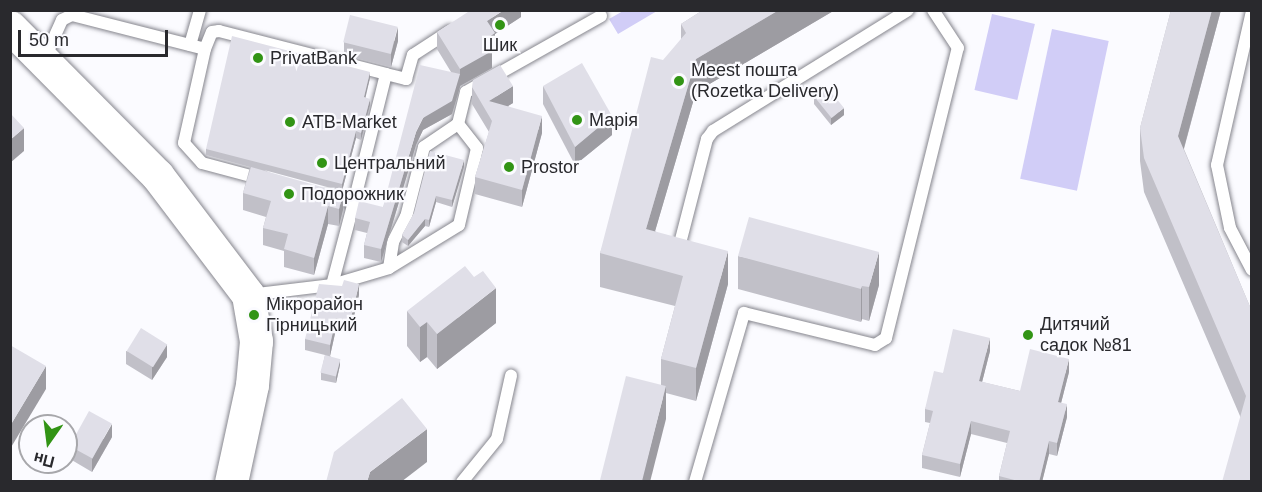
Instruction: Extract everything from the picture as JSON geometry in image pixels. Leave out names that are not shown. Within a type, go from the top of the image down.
[{"type":"street","points":[[10,27],[157,175],[248,295],[256,341],[252,385],[231,482]]},
{"type":"lane","points":[[190,45],[200,10]]},
{"type":"lane","points":[[678,251],[707,139],[713,131],[908,10]]},
{"type":"lane","points":[[694,482],[744,313],[875,345],[886,338],[958,48],[933,10]]},
{"type":"lane","points":[[1251,11],[1217,165],[1230,228],[1251,270]]},
{"type":"lane","points":[[44,61],[66,16],[95,16],[205,49]]},
{"type":"lane","points":[[389,268],[393,242],[406,217],[424,147],[458,124],[466,92],[601,16]]},
{"type":"lane","points":[[278,183],[202,163],[184,143],[205,49],[212,32],[219,31],[406,79],[413,55],[461,23]]},
{"type":"lane","points":[[332,285],[386,74]]},
{"type":"lane","points":[[248,295],[332,285],[389,268],[459,225],[477,148],[458,124]]},
{"type":"lane","points":[[311,191],[354,202]]},
{"type":"lane","points":[[462,482],[497,439],[511,376]]},
{"type":"shaded area","points":[[623,11],[657,11],[618,34],[609,19]]},
{"type":"shaded area","points":[[992,14],[1035,24],[1017,100],[974,90]]},
{"type":"shaded area","points":[[1052,29],[1109,41],[1077,191],[1020,179]]},
{"type":"building","points":[[471,10],[504,10],[487,21],[495,33],[485,40],[492,51],[460,69],[437,32]]},
{"type":"building","points":[[703,10],[779,10],[696,59],[646,229],[728,251],[696,368],[661,359],[683,276],[600,253],[651,57],[663,60],[686,33],[681,24]]},
{"type":"building","points":[[1171,10],[1212,10],[1178,136],[1251,309],[1251,482],[1222,482],[1246,396],[1144,158],[1140,128]]},
{"type":"building","points":[[350,15],[398,27],[391,54],[343,42]]},
{"type":"building","name":"ATB-Market","points":[[232,36],[370,72],[364,97],[370,99],[361,133],[356,131],[342,184],[206,149]]},
{"type":"building","name":"Марія","points":[[582,63],[612,116],[575,147],[543,86]]},
{"type":"building","points":[[420,65],[460,74],[452,101],[423,118],[416,132],[381,249],[364,245],[370,222],[355,218],[359,201],[383,207]]},
{"type":"building","points":[[500,65],[513,86],[489,101],[542,116],[522,190],[475,177],[492,121],[472,87],[473,80]]},
{"type":"building","points":[[827,87],[844,108],[832,118],[815,97]]},
{"type":"building","points":[[10,113],[24,128],[10,140]]},
{"type":"building","points":[[430,151],[464,160],[452,200],[436,196],[429,220],[425,219],[408,240],[402,235],[414,213]]},
{"type":"building","points":[[251,167],[343,193],[339,209],[328,206],[314,258],[284,249],[288,234],[263,228],[271,201],[243,193]]},
{"type":"building","points":[[749,217],[879,252],[869,287],[862,286],[861,289],[738,256]]},
{"type":"building","points":[[465,266],[474,277],[483,271],[496,288],[437,334],[427,322],[420,327],[407,311]]},
{"type":"building","points":[[344,280],[359,284],[350,322],[336,318],[330,345],[305,339],[319,284],[342,286]]},
{"type":"building","points":[[141,328],[167,344],[153,367],[127,351]]},
{"type":"building","points":[[953,329],[990,338],[979,381],[1020,391],[1030,349],[1069,359],[1058,402],[1067,404],[1057,443],[1049,441],[1039,482],[1022,482],[999,476],[1010,431],[971,421],[960,464],[922,455],[933,411],[925,409],[934,371],[943,373]]},
{"type":"building","points":[[10,345],[46,366],[10,426]]},
{"type":"building","points":[[325,355],[340,359],[336,377],[320,372]]},
{"type":"building","points":[[626,376],[666,386],[642,482],[600,482]]},
{"type":"building","points":[[402,398],[427,429],[370,472],[367,482],[326,482],[334,452]]},
{"type":"building","points":[[89,411],[112,424],[92,459],[78,451],[78,431]]},
{"type":"place","name":"Шик","points":[[500,25]]},
{"type":"place","name":"PrivatBank","points":[[258,58]]},
{"type":"place","name":"Meest пошта (Rozetka Delivery)","points":[[679,81]]},
{"type":"place","name":"Марія","points":[[577,120]]},
{"type":"place","name":"ATB-Market","points":[[290,122]]},
{"type":"place","name":"Центральний","points":[[322,163]]},
{"type":"place","name":"Prostor","points":[[509,167]]},
{"type":"place","name":"Подорожник","points":[[289,194]]},
{"type":"place","name":"Мiкрорайон Гiрницький","points":[[254,315]]},
{"type":"place","name":"Дитячий садок №81","points":[[1028,335]]}]
